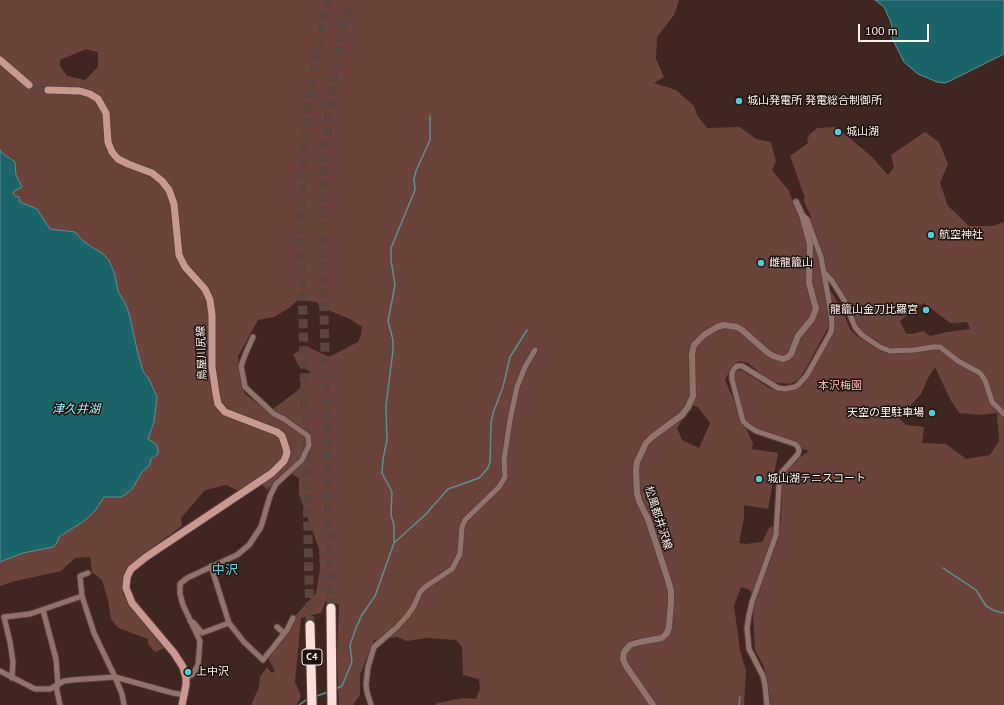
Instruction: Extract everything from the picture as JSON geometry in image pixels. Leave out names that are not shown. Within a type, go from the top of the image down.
[{"type":"highway","name":"C4","points":[[331,608],[332,703]]},
{"type":"highway","name":"C4","points":[[310,625],[313,689],[312,705]]},
{"type":"main road","points":[[0,60],[29,84]]},
{"type":"main road","name":"鳥屋川尻線","points":[[48,90],[80,91],[90,94],[98,99],[106,113],[108,142],[116,157],[128,164],[152,173],[162,181],[169,190],[174,204],[179,255],[185,267],[202,286],[210,300],[212,315],[212,367],[218,404],[225,412],[277,432],[282,436],[286,448],[287,454],[284,462],[272,473],[146,557],[129,572],[126,584],[129,599],[138,612],[180,661],[186,678],[185,695],[182,705]]},
{"type":"street","name":"松風都井沢線","points":[[653,705],[626,666],[623,659],[626,648],[630,645],[656,640],[662,638],[667,633],[671,608],[669,584],[650,526],[637,493],[637,462],[646,442],[682,415],[688,406],[693,396],[694,345],[704,335],[724,325],[737,327],[773,356],[783,359],[791,354],[798,336],[812,320],[816,309],[809,283],[810,244],[802,215],[796,202]]},
{"type":"street","name":"松風都井沢線","points":[[767,705],[765,685],[749,649],[747,628],[752,602],[776,535],[779,486],[782,472],[798,454],[799,450],[795,444],[756,431],[746,425],[741,414],[732,379],[732,373],[737,366],[742,366],[774,386],[784,389],[795,387],[807,375],[828,338],[832,326],[831,314],[821,256],[807,219],[802,215]]},
{"type":"street","points":[[824,271],[844,300],[855,327],[862,335],[871,342],[890,351],[914,350],[933,346],[940,347],[958,361],[980,373],[986,384],[992,402],[1004,414]]},
{"type":"street","points":[[186,678],[190,677],[196,670],[200,640],[183,606],[180,594],[180,584],[187,578],[237,555],[250,545],[261,527],[276,484],[302,460],[310,445],[308,436],[284,419],[274,414],[245,387],[241,366],[253,337]]},
{"type":"street","points":[[371,705],[366,685],[368,667],[374,646],[396,628],[407,616],[414,606],[420,592],[425,587],[452,569],[460,554],[462,528],[465,520],[499,486],[505,477],[504,460],[517,387],[525,367],[535,350]]},
{"type":"street","points":[[211,566],[229,623],[244,642],[263,660],[284,633],[293,618]]},
{"type":"street","points":[[88,573],[80,576],[82,596],[94,632],[122,694],[124,705]]},
{"type":"street","points":[[12,678],[13,662],[4,617],[30,614],[82,596]]},
{"type":"street","points":[[43,610],[56,659],[57,686],[60,705]]},
{"type":"street","points":[[190,620],[202,634],[229,623]]},
{"type":"street","points":[[277,627],[284,633]]},
{"type":"street","points":[[0,671],[34,689],[50,689],[64,681],[115,677],[174,694],[185,695]]},
{"type":"green space","name":"本沢梅園","points":[[0,0],[679,0],[674,15],[657,37],[656,59],[664,77],[654,83],[676,90],[694,106],[697,115],[707,128],[740,127],[756,139],[771,142],[776,162],[772,170],[789,191],[796,210],[805,221],[811,217],[803,199],[805,198],[790,156],[808,143],[807,140],[810,134],[817,128],[836,127],[871,156],[888,175],[894,167],[891,155],[925,132],[939,142],[948,164],[940,183],[948,206],[969,226],[993,226],[1004,222],[1004,705],[770,705],[769,690],[764,667],[755,650],[753,614],[755,600],[750,590],[741,587],[734,606],[740,650],[746,671],[744,705],[435,705],[437,703],[463,698],[476,699],[480,689],[479,679],[463,675],[462,647],[456,640],[427,638],[407,641],[397,637],[374,640],[360,674],[360,695],[353,705],[339,705],[337,655],[339,605],[327,598],[321,613],[301,618],[295,682],[301,696],[297,705],[251,705],[259,687],[260,677],[267,667],[272,673],[275,671],[268,658],[293,625],[295,616],[316,593],[320,569],[319,549],[299,494],[299,478],[292,474],[281,475],[267,490],[257,479],[239,491],[226,485],[205,490],[181,518],[182,526],[140,556],[127,568],[123,575],[123,594],[165,648],[155,652],[148,644],[148,639],[118,628],[111,619],[108,600],[102,580],[92,572],[90,557],[75,558],[61,571],[0,586],[0,562],[23,553],[53,547],[57,543],[59,537],[84,521],[104,497],[132,489],[142,472],[150,465],[151,459],[158,454],[158,449],[148,439],[154,421],[157,397],[149,379],[143,371],[127,307],[118,291],[115,275],[109,261],[103,254],[84,242],[75,232],[50,229],[37,209],[20,202],[13,194],[14,191],[22,186],[16,175],[15,162],[0,150]],"holes":[[[86,49],[98,52],[98,67],[85,80],[67,76],[60,66],[60,60]],[[828,271],[844,294],[858,329],[879,342],[894,354],[881,351],[857,336],[850,329],[842,309],[827,285],[835,326],[833,333],[803,385],[790,391],[778,391],[771,389],[743,371],[739,370],[734,373],[733,382],[744,419],[749,425],[795,443],[803,449],[809,451],[792,463],[785,471],[782,489],[781,522],[769,528],[762,542],[746,544],[739,543],[744,517],[744,505],[768,509],[778,453],[752,449],[753,444],[725,380],[732,366],[739,361],[748,363],[771,382],[790,384],[798,380],[804,372],[831,322],[821,273]],[[298,300],[317,302],[320,307],[350,319],[362,327],[358,342],[329,357],[308,347],[293,354],[298,365],[311,372],[301,382],[300,388],[297,391],[269,412],[245,394],[241,384],[238,356],[258,320],[274,317],[289,308]],[[924,303],[950,323],[967,322],[970,329],[930,336],[923,331],[906,334],[900,321],[913,309]],[[935,367],[950,399],[959,413],[980,415],[997,413],[999,441],[990,455],[966,459],[946,444],[922,443],[924,427],[906,425],[899,418],[921,394]],[[692,406],[698,407],[710,423],[699,448],[682,440],[677,428]]]},
{"type":"water","points":[[875,0],[1004,0],[1004,54],[950,81],[945,83],[937,82],[918,74],[904,62],[892,38],[892,27],[884,7]]},
{"type":"water","name":"津久井湖","points":[[0,150],[15,162],[16,175],[22,187],[14,191],[13,194],[19,197],[20,202],[37,209],[50,229],[75,232],[84,242],[103,254],[109,260],[115,275],[118,291],[127,307],[143,371],[149,379],[157,397],[154,422],[148,439],[156,444],[158,454],[151,459],[150,465],[142,472],[132,489],[121,497],[104,497],[95,511],[84,521],[59,537],[57,543],[53,547],[23,553],[0,562]]},
{"type":"waterway","points":[[394,543],[394,525],[391,515],[392,492],[382,473],[387,440],[386,406],[393,350],[393,340],[388,321],[395,285],[391,260],[391,248],[415,190],[414,179],[416,171],[430,140],[430,116]]},
{"type":"waterway","points":[[335,689],[342,686],[352,662],[350,645],[362,615],[375,596],[394,543],[426,514],[448,489],[479,478],[488,468],[490,462],[491,423],[493,413],[503,387],[510,357],[527,330]]},
{"type":"waterway","points":[[943,568],[976,590],[986,606],[995,611],[1004,613]]},
{"type":"waterway","points":[[314,697],[328,692]]},
{"type":"waterway","points":[[739,705],[740,697]]},
{"type":"waterway","points":[[299,705],[309,698]]},
{"type":"tunnel","points":[[310,625],[301,232],[302,192],[309,96],[328,0]]},
{"type":"tunnel","points":[[331,608],[323,271],[323,192],[331,95],[350,0]]},
{"type":"tunnel","points":[[29,85],[37,89],[48,90]]},
{"type":"place","name":"城山発電所 発電総合制御所","points":[[739,101]]},
{"type":"place","name":"城山湖","points":[[838,132]]},
{"type":"place","name":"航空神社","points":[[931,235]]},
{"type":"place","name":"雌龍籠山","points":[[761,263]]},
{"type":"place","name":"龍籠山金刀比羅宮","points":[[926,310]]},
{"type":"place","name":"天空の里駐車場","points":[[932,413]]},
{"type":"place","name":"城山湖テニスコート","points":[[759,479]]},
{"type":"place","name":"上中沢","points":[[188,672]]},
{"type":"district","name":"中沢","points":[[225,570]]}]
